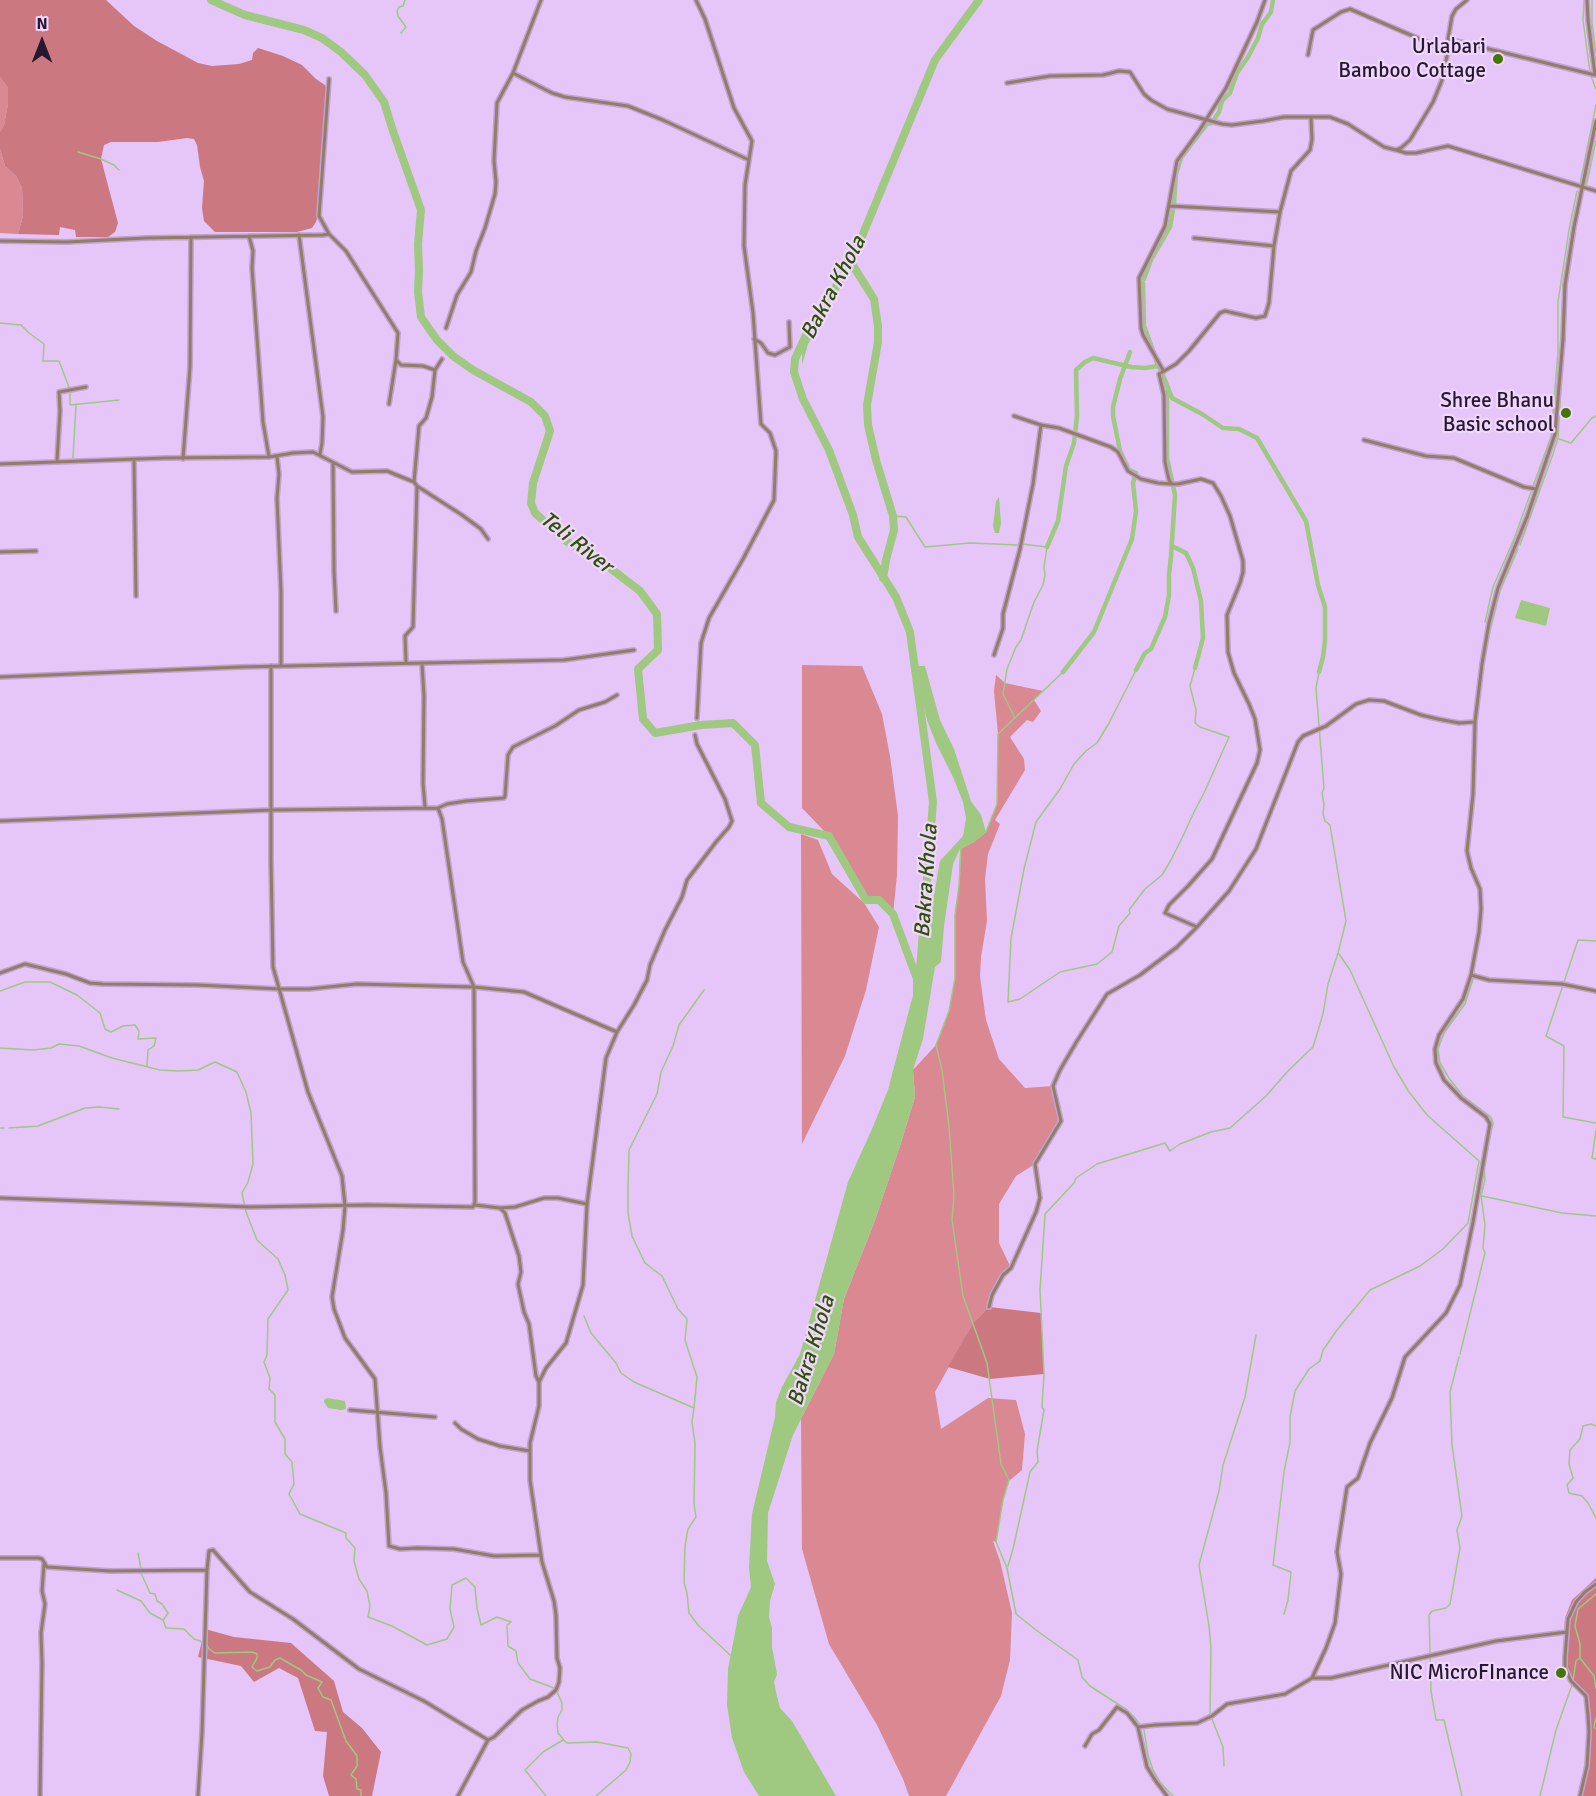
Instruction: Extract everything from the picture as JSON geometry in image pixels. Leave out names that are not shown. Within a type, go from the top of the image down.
[{"type":"street","points":[[446,328],[457,295],[471,272],[494,200],[496,103],[513,72],[541,0]]},
{"type":"street","points":[[696,0],[705,19],[734,108],[752,141],[745,185],[744,246],[761,424],[770,433],[777,451],[774,500],[709,618],[701,643],[698,718]]},
{"type":"street","points":[[1163,370],[1143,336],[1139,278],[1165,226],[1177,161],[1226,88],[1265,0]]},
{"type":"street","points":[[1396,150],[1410,140],[1433,102],[1442,80],[1454,12],[1467,0]]},
{"type":"street","points":[[1448,39],[1596,76],[1587,0]]},
{"type":"street","points":[[1308,55],[1314,30],[1341,12],[1350,9],[1448,51]]},
{"type":"street","points":[[513,72],[552,93],[565,97],[628,106],[749,160]]},
{"type":"street","points":[[1007,83],[1050,76],[1130,72],[1144,94],[1151,100],[1167,109],[1206,120],[1232,125],[1284,117],[1330,117],[1347,124],[1389,149],[1416,153],[1448,146],[1596,191]]},
{"type":"street","points":[[329,79],[319,216],[329,234],[346,251],[398,333],[389,404]]},
{"type":"street","points":[[1170,482],[1165,452],[1164,395],[1159,375],[1163,370],[1176,364],[1189,351],[1220,313],[1225,311],[1256,318],[1265,316],[1269,303],[1274,246],[1280,212],[1291,171],[1311,150],[1311,118],[1313,117]]},
{"type":"street","points":[[1312,1678],[1335,1623],[1341,1574],[1337,1552],[1347,1487],[1358,1478],[1370,1443],[1392,1398],[1405,1357],[1446,1312],[1460,1285],[1473,1222],[1490,1124],[1486,1117],[1461,1098],[1444,1080],[1437,1063],[1435,1049],[1439,1035],[1463,999],[1471,975],[1479,932],[1480,888],[1467,851],[1473,794],[1475,722],[1482,664],[1493,606],[1556,434],[1565,285],[1596,121]]},
{"type":"street","points":[[1170,207],[1280,212]]},
{"type":"street","points":[[0,241],[67,242],[329,234]]},
{"type":"street","points":[[299,235],[320,393],[322,426],[320,454]]},
{"type":"street","points":[[249,236],[253,251],[252,268],[263,422],[269,457]]},
{"type":"street","points":[[183,459],[190,367],[191,237]]},
{"type":"street","points":[[1194,238],[1274,246]]},
{"type":"street","points":[[754,339],[761,343],[768,353],[775,355],[790,347],[789,322]]},
{"type":"street","points":[[414,482],[418,429],[426,418],[432,397],[435,370],[442,359]]},
{"type":"street","points":[[396,360],[401,365],[423,366],[435,370]]},
{"type":"street","points":[[57,461],[59,392],[86,387]]},
{"type":"street","points":[[1014,416],[1059,428],[1112,447],[1118,452],[1128,471],[1141,479],[1165,484],[1207,480],[1213,483],[1230,516],[1243,561],[1243,572],[1227,615],[1228,652],[1234,673],[1255,719],[1260,750],[1257,763],[1212,859],[1169,905],[1165,913],[1197,927]]},
{"type":"street","points":[[994,655],[1003,628],[1003,614],[1028,509],[1041,424]]},
{"type":"street","points":[[1364,440],[1426,456],[1454,458],[1524,487],[1536,489]]},
{"type":"street","points":[[0,464],[277,457],[292,453],[313,452],[352,472],[381,470],[393,472],[414,482],[481,529],[488,539]]},
{"type":"street","points":[[277,457],[281,666]]},
{"type":"street","points":[[134,460],[136,596]]},
{"type":"street","points":[[333,464],[336,611]]},
{"type":"street","points":[[406,663],[405,636],[413,627],[417,486]]},
{"type":"street","points":[[0,552],[36,550]]},
{"type":"street","points":[[0,677],[271,666],[564,660],[634,650]]},
{"type":"street","points":[[422,664],[425,807]]},
{"type":"street","points":[[271,666],[273,967],[308,1092],[342,1176],[345,1206],[344,1230],[332,1297],[345,1338],[375,1379],[389,1545],[400,1549],[454,1549],[494,1556],[541,1555]]},
{"type":"street","points":[[0,821],[271,810],[438,808],[466,801],[504,798],[506,796],[508,755],[513,747],[555,726],[579,710],[604,702],[616,695]]},
{"type":"street","points":[[989,1307],[992,1295],[1003,1275],[1011,1268],[1038,1205],[1040,1198],[1035,1164],[1061,1121],[1053,1086],[1060,1070],[1107,994],[1155,964],[1197,927],[1229,891],[1257,849],[1298,742],[1304,736],[1326,726],[1356,704],[1370,699],[1384,701],[1438,719],[1459,723],[1475,722]]},
{"type":"street","points":[[458,1796],[488,1740],[522,1710],[553,1694],[559,1682],[560,1668],[557,1658],[554,1600],[541,1555],[530,1480],[530,1451],[539,1406],[539,1382],[546,1368],[566,1343],[584,1273],[587,1204],[606,1058],[617,1032],[647,980],[650,965],[682,897],[687,880],[732,821],[725,799],[695,735]]},
{"type":"street","points":[[438,808],[442,819],[463,962],[474,987],[475,1205]]},
{"type":"street","points":[[0,973],[25,964],[66,974],[90,983],[280,989],[309,989],[357,984],[474,987],[524,992],[617,1032]]},
{"type":"street","points":[[1471,975],[1489,981],[1562,984],[1596,991]]},
{"type":"street","points":[[0,1198],[250,1207],[475,1205],[500,1208],[515,1207],[544,1198],[558,1198],[587,1204]]},
{"type":"street","points":[[500,1208],[505,1213],[519,1256],[521,1272],[518,1284],[529,1324],[536,1376],[539,1382]]},
{"type":"street","points":[[350,1410],[435,1416]]},
{"type":"street","points":[[455,1423],[478,1438],[500,1446],[530,1451]]},
{"type":"street","points":[[198,1796],[207,1570],[210,1550],[250,1592],[293,1619],[359,1669],[424,1701],[488,1740]]},
{"type":"street","points":[[0,1558],[38,1558],[42,1559],[47,1567],[110,1571],[207,1570]]},
{"type":"street","points":[[40,1796],[44,1564]]},
{"type":"street","points":[[1580,1796],[1587,1766],[1590,1732],[1586,1696],[1571,1681],[1565,1668],[1564,1657],[1568,1619],[1576,1602],[1596,1584]]},
{"type":"street","points":[[1138,1727],[1197,1723],[1212,1716],[1227,1704],[1285,1694],[1312,1678],[1331,1678],[1496,1641],[1567,1632]]},
{"type":"street","points":[[1085,1746],[1092,1734],[1099,1730],[1117,1707],[1130,1716],[1138,1727],[1148,1767],[1167,1796]]},
{"type":"shaded area","points":[[0,0],[106,0],[134,26],[198,63],[212,66],[239,64],[252,60],[253,53],[258,48],[302,65],[325,85],[329,93],[322,201],[312,228],[297,232],[215,232],[204,221],[202,208],[204,181],[197,145],[194,139],[187,138],[158,142],[111,142],[104,145],[101,159],[118,223],[115,232],[108,237],[76,237],[75,230],[60,227],[59,235],[18,234],[23,216],[22,188],[16,176],[5,166],[0,149],[0,132],[4,125],[8,104],[8,88],[0,77]]},
{"type":"shaded area","points":[[0,77],[8,88],[8,104],[4,125],[0,132]]},
{"type":"shaded area","points":[[0,149],[5,166],[16,176],[22,188],[23,216],[18,234],[0,233]]},
{"type":"shaded area","points":[[802,665],[862,666],[882,714],[898,816],[897,875],[893,914],[879,900],[866,900],[829,836],[802,808]]},
{"type":"shaded area","points":[[996,675],[1005,683],[1043,691],[1034,700],[1041,711],[1033,722],[1027,720],[1010,737],[1024,759],[1025,770],[995,820],[1000,824],[988,854],[985,879],[987,921],[980,976],[986,1020],[999,1059],[1025,1088],[1053,1086],[1061,1121],[1035,1164],[1016,1176],[999,1204],[999,1243],[1011,1268],[1003,1275],[992,1295],[989,1307],[973,1323],[935,1392],[941,1429],[988,1398],[1016,1400],[1025,1434],[1022,1470],[1009,1481],[1003,1500],[996,1542],[993,1541],[1012,1613],[1010,1660],[1001,1696],[946,1796],[909,1796],[877,1725],[829,1644],[802,1549],[801,1419],[834,1354],[844,1299],[874,1223],[915,1097],[913,1070],[936,1045],[949,1011],[955,978],[955,915],[960,849],[974,842],[986,832],[997,804],[998,734],[994,691]]},
{"type":"shaded area","points":[[801,834],[818,840],[832,874],[864,903],[879,927],[866,990],[845,1056],[802,1144]]},
{"type":"shaded area","points":[[989,1307],[1041,1313],[1044,1374],[990,1379],[948,1367],[973,1323]]},
{"type":"shaded area","points":[[1596,1578],[1596,1796],[1579,1796],[1587,1765],[1589,1731],[1585,1696],[1566,1672],[1565,1618],[1572,1600]]},
{"type":"shaded area","points":[[205,1629],[234,1637],[291,1643],[334,1681],[343,1712],[362,1728],[381,1752],[372,1796],[329,1796],[323,1776],[327,1732],[315,1731],[298,1678],[279,1668],[254,1682],[241,1666],[198,1657]]},
{"type":"water","points":[[807,326],[819,326],[808,344],[802,365],[802,336]]},
{"type":"water","points":[[999,497],[1001,523],[999,533],[995,533],[993,526],[996,501]]},
{"type":"water","points":[[1521,600],[1550,608],[1546,626],[1515,618]]},
{"type":"water","points":[[914,666],[925,666],[940,720],[954,749],[971,801],[981,815],[986,832],[974,842],[960,849],[953,864],[941,962],[935,967],[923,1039],[913,1070],[915,1097],[874,1223],[844,1299],[834,1354],[793,1435],[768,1513],[767,1561],[775,1584],[770,1601],[769,1617],[777,1674],[774,1682],[776,1692],[780,1708],[792,1721],[836,1796],[759,1796],[744,1772],[732,1738],[727,1705],[728,1669],[738,1616],[751,1587],[749,1567],[752,1514],[775,1417],[776,1402],[800,1354],[848,1182],[888,1090],[913,995],[913,967],[920,974],[923,938],[940,861],[963,836],[966,818],[963,802],[927,720]]},
{"type":"water","points":[[327,1398],[345,1401],[346,1409],[328,1408],[324,1402]]},
{"type":"waterway","name":"Teli River","points":[[211,0],[245,15],[304,30],[322,38],[365,75],[384,102],[421,210],[418,244],[418,292],[421,317],[437,340],[453,356],[473,370],[531,402],[545,416],[550,431],[533,483],[531,503],[535,513],[566,541],[601,561],[640,591],[657,614],[658,650],[638,669],[643,719],[655,733],[701,725],[733,723],[755,745],[761,803],[789,827],[829,836],[866,900],[879,900],[893,914],[916,976]]},
{"type":"waterway","name":"Teli River","points":[[401,33],[406,27],[397,11],[403,6],[405,0]]},
{"type":"waterway","name":"Bakra Khola","points":[[919,983],[933,802],[910,632],[896,597],[858,537],[853,515],[829,450],[803,399],[794,372],[795,359],[807,333],[851,263],[935,60],[979,0]]},
{"type":"waterway","points":[[1215,118],[1222,101],[1230,93],[1237,73],[1258,38],[1262,24],[1271,12],[1273,0]]},
{"type":"waterway","points":[[1584,0],[1583,20],[1590,72]]},
{"type":"waterway","points":[[1592,0],[1596,53]]},
{"type":"waterway","points":[[1591,76],[1596,89]]},
{"type":"waterway","points":[[1580,184],[1596,105]]},
{"type":"waterway","points":[[1174,204],[1176,174],[1181,158],[1207,124],[1212,123]]},
{"type":"waterway","points":[[1586,187],[1596,141]]},
{"type":"waterway","points":[[78,152],[101,159],[119,170]]},
{"type":"waterway","points":[[1533,486],[1551,437],[1558,352],[1558,302],[1577,191]]},
{"type":"waterway","points":[[1144,279],[1151,260],[1170,227],[1173,210]]},
{"type":"waterway","points":[[852,264],[874,299],[878,326],[878,342],[867,405],[868,425],[876,460],[893,516],[894,530],[883,578]]},
{"type":"waterway","points":[[1143,283],[1144,326],[1154,353]]},
{"type":"waterway","points":[[0,323],[21,325],[44,344],[43,361],[59,361],[70,390],[70,405],[119,400]]},
{"type":"waterway","points":[[1063,672],[1094,632],[1132,539],[1136,511],[1133,483],[1136,473],[1129,470],[1120,451],[1113,416],[1120,379],[1130,352]]},
{"type":"waterway","points":[[1047,547],[1058,521],[1066,466],[1074,443],[1077,416],[1076,370],[1093,358],[1131,367],[1158,366]]},
{"type":"waterway","points":[[1156,361],[1161,371]]},
{"type":"waterway","points":[[1520,545],[1558,438],[1562,370]]},
{"type":"waterway","points":[[1163,375],[1172,398],[1223,428],[1239,429],[1257,438],[1306,521],[1318,585],[1325,607],[1325,641],[1319,672]]},
{"type":"waterway","points":[[1136,670],[1145,653],[1151,649],[1165,617],[1169,595],[1175,495],[1167,458],[1167,392]]},
{"type":"waterway","points":[[73,458],[76,405]]},
{"type":"waterway","points":[[1559,439],[1571,443],[1596,416]]},
{"type":"waterway","points":[[1485,622],[1493,587],[1531,492]]},
{"type":"waterway","points":[[893,516],[906,517],[925,547],[970,543],[1047,547],[1043,585],[1007,669],[1003,694],[1015,718]]},
{"type":"waterway","points":[[1172,546],[1186,553],[1193,568],[1201,601],[1203,638],[1195,668]]},
{"type":"waterway","points":[[1488,639],[1500,591],[1518,549]]},
{"type":"waterway","points":[[1136,670],[1097,743],[1074,764],[1060,789],[1036,822],[1024,869],[1011,938],[1008,1002],[1020,999],[1060,972],[1097,964],[1112,952],[1119,926],[1130,913],[1129,910],[1145,889],[1162,875],[1171,860],[1229,737],[1195,723],[1196,710],[1190,686],[1195,668]]},
{"type":"waterway","points":[[968,845],[986,832],[997,804],[998,734],[1063,672]]},
{"type":"waterway","points":[[1008,1566],[1030,1472],[1038,1462],[1037,1451],[1044,1410],[1042,1407],[1044,1374],[1040,1290],[1045,1214],[1076,1178],[1097,1164],[1165,1143],[1170,1151],[1180,1144],[1211,1132],[1230,1128],[1266,1096],[1313,1047],[1346,921],[1330,825],[1325,821],[1323,814],[1322,793],[1324,788],[1316,688],[1319,672]]},
{"type":"waterway","points":[[961,849],[955,915],[955,978],[949,1011],[936,1045],[942,1070],[949,1126],[954,1196],[952,1220],[963,1296],[987,1363],[1001,1464],[1009,1480],[996,1542],[1007,1568],[1016,1614],[1078,1660],[1082,1677],[1090,1686],[1127,1710],[1135,1718],[1144,1730],[1153,1770],[1173,1796]]},
{"type":"waterway","points":[[1596,941],[1578,940],[1546,1036],[1564,1046],[1563,1117],[1596,1123]]},
{"type":"waterway","points":[[1284,1614],[1291,1572],[1273,1565],[1295,1391],[1309,1369],[1320,1361],[1323,1350],[1337,1330],[1370,1290],[1420,1266],[1443,1249],[1468,1223],[1479,1161],[1427,1115],[1409,1092],[1394,1067],[1350,970],[1339,954]]},
{"type":"waterway","points":[[1474,976],[1465,1004],[1444,1033],[1438,1049],[1440,1063],[1463,1096],[1491,1117],[1493,1123],[1485,1161]]},
{"type":"waterway","points":[[0,991],[25,982],[50,982],[77,995],[100,1013],[105,1029],[111,1032],[123,1026],[135,1025],[139,1031],[138,1039],[156,1038],[154,1046],[148,1050],[147,1066]]},
{"type":"waterway","points":[[694,1408],[697,1377],[685,1340],[687,1319],[678,1309],[662,1276],[645,1263],[632,1236],[628,1213],[628,1188],[629,1150],[657,1094],[661,1072],[673,1046],[679,1025],[704,990]]},
{"type":"waterway","points":[[0,1048],[33,1050],[51,1048],[59,1044],[79,1046],[112,1058],[160,1070],[198,1070],[215,1062],[237,1072],[246,1092],[251,1113],[253,1164],[242,1193],[246,1212],[257,1240],[278,1259],[288,1290],[268,1319],[267,1355],[264,1362],[270,1378],[269,1389],[275,1395],[275,1422],[285,1439],[285,1454],[292,1462],[294,1484],[289,1494],[300,1514],[346,1533],[346,1538],[355,1548],[354,1561],[359,1579],[367,1591],[370,1606],[368,1617],[392,1626],[427,1645],[447,1639],[454,1627],[450,1609],[452,1585],[466,1578],[475,1587],[481,1625],[497,1617],[511,1622],[507,1625],[508,1646],[516,1651],[518,1663],[530,1679],[554,1688],[558,1694],[562,1703],[557,1724],[558,1733],[564,1740],[567,1743],[597,1742],[628,1748],[631,1754],[626,1770],[596,1796]]},
{"type":"waterway","points":[[9,1128],[38,1126],[85,1108],[119,1109]]},
{"type":"waterway","points":[[1596,1131],[1592,1158],[1596,1159]]},
{"type":"waterway","points":[[1460,1354],[1485,1253],[1483,1248],[1485,1225],[1481,1196],[1485,1180],[1484,1166]]},
{"type":"waterway","points":[[1482,1196],[1562,1213],[1596,1216]]},
{"type":"waterway","points":[[584,1316],[591,1333],[616,1363],[621,1373],[634,1382],[694,1408],[692,1422],[695,1443],[694,1504],[696,1517],[688,1529],[684,1583],[689,1613],[698,1625],[730,1655]]},
{"type":"waterway","points":[[1224,1766],[1223,1747],[1210,1714],[1211,1648],[1199,1565],[1219,1491],[1223,1465],[1245,1397],[1256,1335]]},
{"type":"waterway","points":[[1459,1357],[1450,1392],[1452,1445],[1462,1516],[1457,1530],[1460,1548],[1450,1604],[1446,1608],[1432,1611],[1429,1615],[1431,1691],[1436,1720],[1444,1720],[1462,1796]]},
{"type":"waterway","points":[[1596,1426],[1591,1424],[1583,1426],[1580,1439],[1570,1450],[1569,1464],[1573,1478],[1567,1485],[1569,1493],[1582,1496],[1596,1518]]},
{"type":"waterway","points":[[138,1553],[141,1569]]},
{"type":"waterway","points":[[141,1573],[150,1593],[155,1594],[157,1601],[168,1613],[164,1619]]},
{"type":"waterway","points":[[117,1590],[141,1601],[150,1613],[163,1620],[166,1628],[184,1629],[194,1639],[206,1643],[215,1653],[252,1652],[257,1654],[252,1667],[257,1671],[270,1667],[275,1660],[280,1658],[306,1675],[322,1682],[318,1688],[323,1697],[331,1700],[346,1741],[357,1756],[357,1766],[351,1775],[356,1779],[357,1789],[361,1790],[361,1796]]},
{"type":"waterway","points":[[1596,1594],[1578,1609],[1575,1626],[1580,1644],[1580,1658],[1594,1676],[1596,1688]]},
{"type":"waterway","points":[[1573,1680],[1576,1661],[1580,1658]]},
{"type":"waterway","points":[[1540,1796],[1556,1730],[1572,1685]]},
{"type":"waterway","points":[[1596,1718],[1594,1727],[1596,1729]]},
{"type":"waterway","points":[[546,1796],[525,1770],[543,1752],[563,1740]]},
{"type":"place","name":"Urlabari Bamboo Cottage","points":[[1498,59]]},
{"type":"place","name":"Shree Bhanu Basic school","points":[[1566,413]]},
{"type":"place","name":"NIC MicroFInance","points":[[1561,1673]]}]
